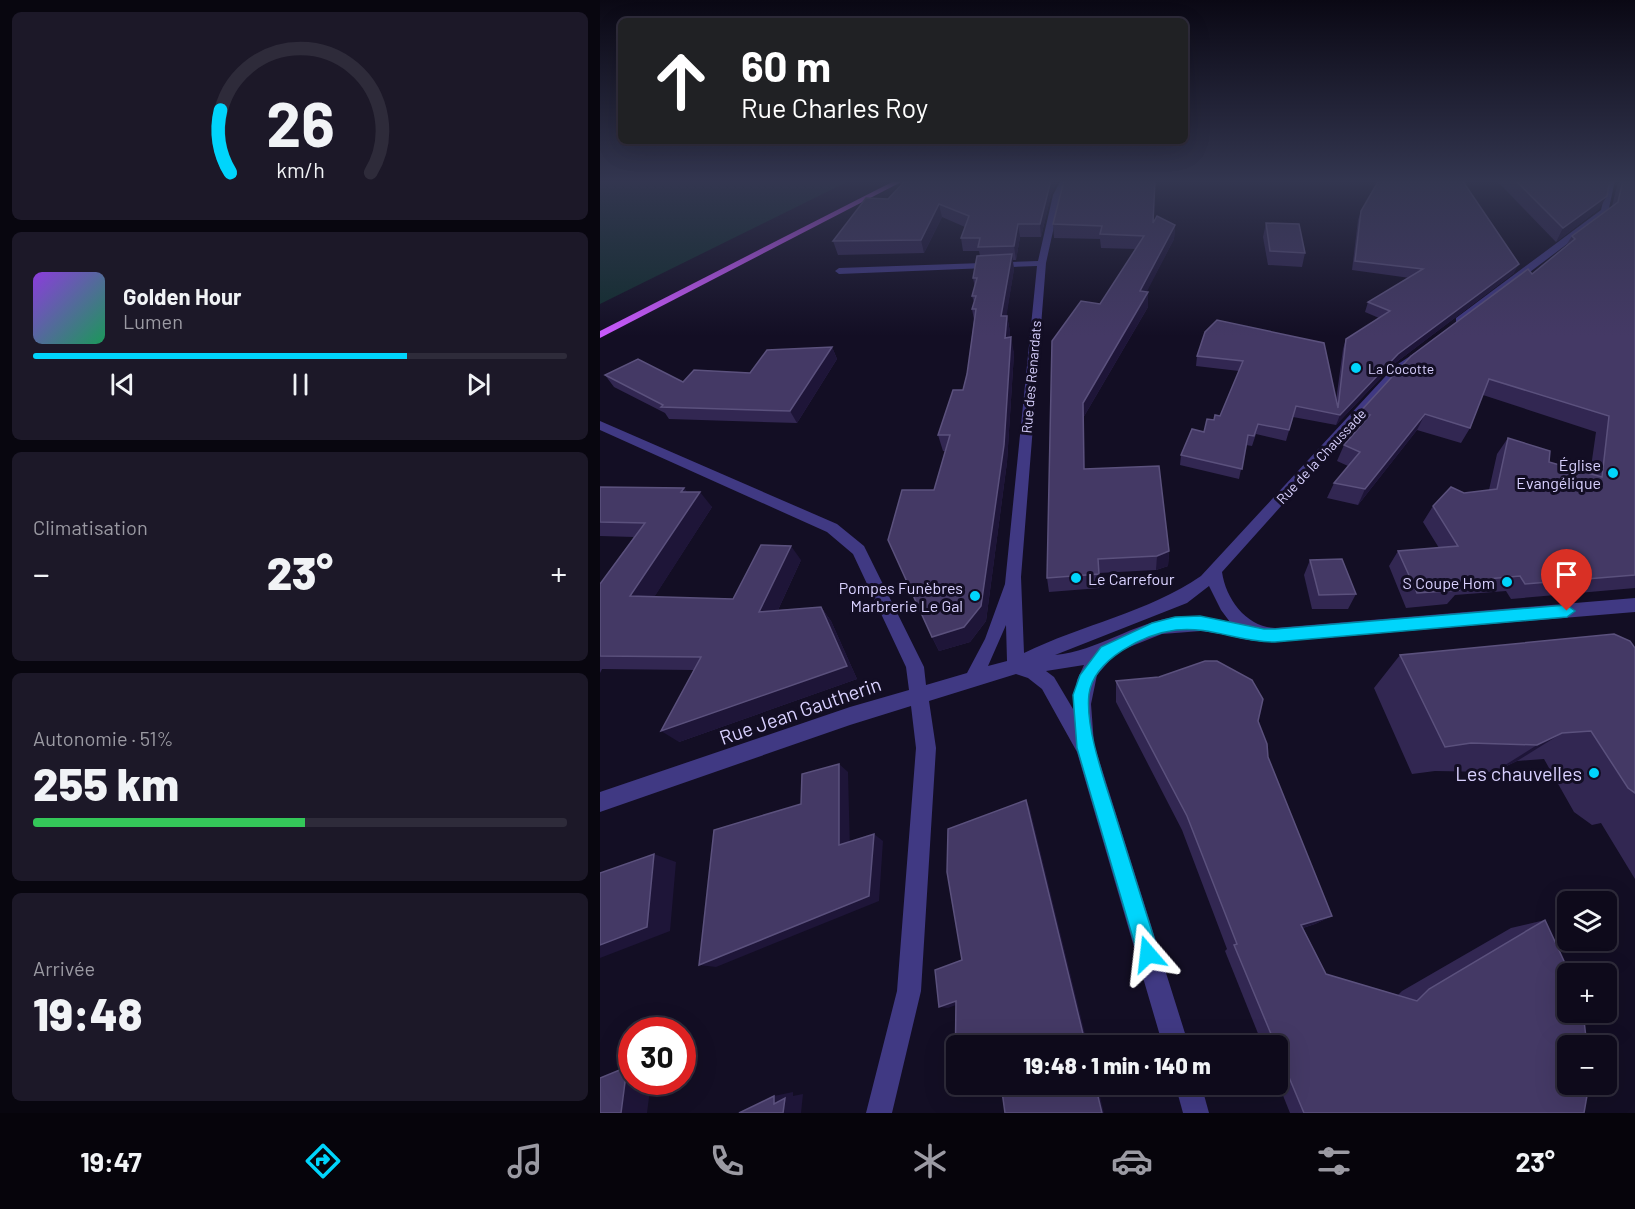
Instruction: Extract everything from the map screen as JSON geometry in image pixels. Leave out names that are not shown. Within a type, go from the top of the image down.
[{"type":"main road","points":[[600,335],[799,232]]},
{"type":"street","name":"Rue des Renardats","points":[[1016,666],[1013,577],[1042,263],[1049,232]]},
{"type":"street","points":[[1446,331],[1577,232]]},
{"type":"street","points":[[839,271],[1042,263]]},
{"type":"street","name":"Rue de la Chaussade","points":[[1016,666],[1066,641],[1181,598],[1206,580],[1399,369],[1427,346]]},
{"type":"street","points":[[600,425],[831,528],[859,550],[915,667],[926,748],[909,991],[879,1113]]},
{"type":"street","points":[[1214,570],[1220,597],[1231,612],[1241,622],[1264,636]]},
{"type":"street","name":"Rue des Renardats","points":[[973,678],[993,641],[1013,577]]},
{"type":"street","points":[[1016,666],[1076,660],[1152,629],[1175,624],[1200,623],[1264,636],[1635,605]]},
{"type":"street","points":[[1152,629],[1107,652],[1088,675],[1081,695],[1086,748],[1173,1035]]},
{"type":"street","points":[[1016,666],[1034,672],[1047,683],[1086,748]]},
{"type":"street","name":"Rue Jean Gautherin","points":[[600,802],[919,695],[1016,666]]},
{"type":"street","points":[[1191,1095],[1196,1113]]},
{"type":"green space","points":[[600,232],[746,232],[600,304]]},
{"type":"building","points":[[840,232],[925,232],[921,240],[833,241]]},
{"type":"building","points":[[963,232],[1017,232],[1014,246],[978,247],[980,238],[961,238]]},
{"type":"building","points":[[1101,232],[1171,232],[1140,291],[1148,292],[1083,403],[1084,469],[1159,466],[1169,551],[1157,556],[1098,559],[1099,574],[1047,578],[1052,341],[1081,301],[1100,304],[1144,236],[1100,234]]},
{"type":"building","points":[[1267,232],[1301,232],[1305,253],[1270,251]]},
{"type":"building","points":[[1358,232],[1497,232],[1519,264],[1398,354],[1340,415],[1296,406],[1289,430],[1258,424],[1254,436],[1248,435],[1242,469],[1181,455],[1192,429],[1204,432],[1207,419],[1214,420],[1215,415],[1220,416],[1243,361],[1197,356],[1205,332],[1217,320],[1324,343],[1338,408],[1346,339],[1390,311],[1368,302],[1423,269],[1355,261]]},
{"type":"building","points":[[1577,232],[1635,232],[1635,575],[1525,584],[1520,576],[1454,582],[1459,590],[1417,593],[1398,551],[1458,546],[1433,506],[1451,487],[1464,493],[1497,489],[1508,438],[1550,451],[1549,462],[1602,477],[1609,416],[1489,379],[1470,428],[1425,414],[1365,489],[1334,483],[1360,452],[1344,445],[1370,415],[1359,413],[1411,356],[1528,269],[1532,274],[1575,239],[1572,236]]},
{"type":"building","points":[[1012,254],[1001,316],[1007,316],[1005,338],[1011,337],[1004,445],[981,606],[964,627],[932,637],[888,540],[902,490],[934,490],[950,435],[938,435],[953,390],[963,390],[967,374],[976,309],[972,309],[976,296],[972,296],[977,278],[973,278],[977,256]]},
{"type":"building","points":[[832,347],[790,411],[661,407],[663,405],[605,375],[638,359],[683,382],[694,370],[750,373],[767,350]]},
{"type":"building","points":[[600,487],[684,488],[681,492],[700,492],[630,596],[733,599],[761,545],[791,546],[759,612],[821,607],[847,666],[661,731],[701,657],[600,656],[600,584],[645,523],[600,522]]},
{"type":"building","points":[[1342,559],[1356,594],[1319,595],[1310,560]]},
{"type":"building","points":[[1614,634],[1630,641],[1635,648],[1635,793],[1628,788],[1591,731],[1562,733],[1537,745],[1471,743],[1445,747],[1400,655]]},
{"type":"building","points":[[1205,661],[1217,661],[1252,680],[1263,699],[1258,721],[1267,744],[1268,757],[1332,916],[1301,925],[1326,974],[1417,1001],[1429,989],[1545,920],[1557,946],[1557,951],[1559,951],[1565,963],[1557,963],[1557,1023],[1584,1023],[1586,1035],[1557,1035],[1557,1095],[1587,1095],[1584,1113],[1304,1113],[1288,1075],[1288,1035],[1271,1035],[1234,945],[1237,944],[1187,816],[1116,681],[1159,677]]},
{"type":"building","points":[[839,764],[839,845],[874,834],[869,896],[699,965],[714,830],[801,804],[802,774]]},
{"type":"building","points":[[1026,800],[1083,1035],[956,1035],[956,1001],[939,1007],[935,970],[962,960],[947,872],[948,829]]},
{"type":"building","points":[[654,854],[647,927],[600,945],[600,873]]},
{"type":"building","points":[[618,1071],[618,1095],[623,1095],[621,1113],[600,1113],[600,1078]]},
{"type":"building","points":[[1003,1095],[1098,1095],[1102,1113],[1005,1113]]},
{"type":"building","points":[[774,1096],[774,1104],[785,1098],[783,1113],[739,1113]]},
{"type":"place","name":"La Cocotte","points":[[1356,368]]},
{"type":"place","name":"Église Evangélique","points":[[1613,473]]},
{"type":"place","name":"Le Carrefour","points":[[1076,578]]},
{"type":"place","name":"S Coupe Hom","points":[[1507,582]]},
{"type":"place","name":"Pompes Funèbres Marbrerie Le Gal","points":[[975,596]]},
{"type":"place","name":"Les chauvelles","points":[[1594,773]]},
{"type":"route","points":[[1148,954],[1086,748],[1081,695],[1088,675],[1107,652],[1152,629],[1175,624],[1217,625],[1264,636],[1567,611]]}]
